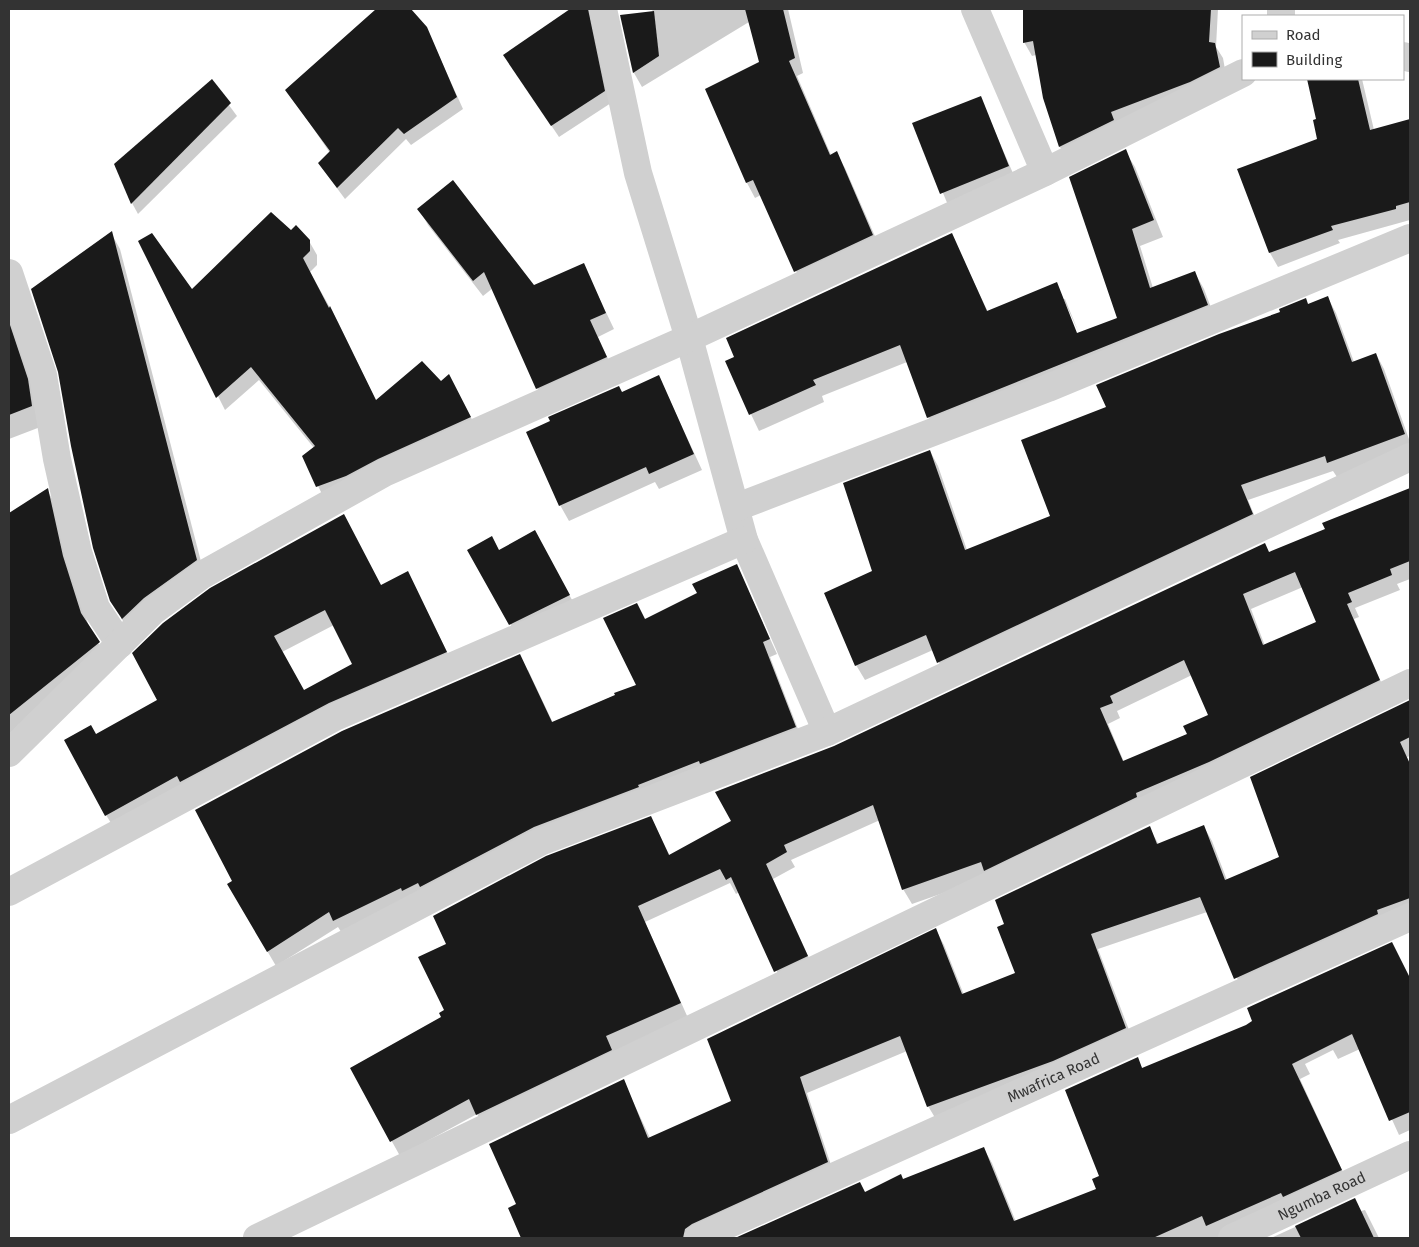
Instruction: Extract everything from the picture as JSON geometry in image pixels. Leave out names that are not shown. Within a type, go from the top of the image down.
[{"type":"street","points":[[603,9],[638,173],[689,338],[737,507],[744,540],[827,732]]},
{"type":"street","points":[[975,9],[1045,172]]},
{"type":"street","points":[[9,753],[152,611],[202,575],[384,473],[689,338],[1045,172],[1242,74]]},
{"type":"street","points":[[737,507],[1048,388],[1410,238]]},
{"type":"street","points":[[9,273],[43,375],[57,459],[78,552],[96,608],[120,644]]},
{"type":"street","points":[[9,1120],[540,842],[827,732],[1410,457]]},
{"type":"street","points":[[9,892],[335,717],[744,540]]},
{"type":"street","points":[[256,1238],[1410,683]]},
{"type":"street","name":"Mwafrica Road","points":[[698,1238],[1410,917]]},
{"type":"street","name":"Ngumba Road","points":[[1232,1238],[1410,1155]]},
{"type":"building","points":[[376,9],[411,9],[427,27],[457,97],[404,134],[398,128],[337,188],[318,163],[330,151],[285,90]]},
{"type":"building","points":[[570,9],[588,9],[605,91],[551,126],[503,55]]},
{"type":"building","points":[[745,9],[783,9],[795,58],[789,61],[830,155],[837,151],[873,235],[794,272],[753,180],[746,183],[705,89],[759,62]]},
{"type":"building","points":[[1023,9],[1211,9],[1209,42],[1215,43],[1220,67],[1190,82],[1111,112],[1114,120],[1059,147],[1043,98],[1033,41],[1023,43]]},
{"type":"building","points":[[654,11],[659,56],[633,73],[620,15]]},
{"type":"building","points":[[212,79],[231,103],[131,204],[114,164]]},
{"type":"building","points":[[1307,80],[1358,80],[1370,130],[1410,119],[1410,202],[1396,206],[1396,209],[1331,226],[1333,230],[1269,253],[1237,169],[1317,139],[1313,120],[1316,119]]},
{"type":"building","points":[[981,96],[1009,166],[940,194],[912,123]]},
{"type":"building","points":[[1126,149],[1154,220],[1132,229],[1150,288],[1195,271],[1208,305],[927,418],[900,345],[813,380],[816,385],[749,415],[725,361],[734,357],[726,338],[952,233],[987,311],[1057,282],[1077,333],[1117,318],[1069,177]]},
{"type":"building","points":[[453,180],[534,285],[584,263],[606,313],[590,320],[607,357],[536,389],[484,272],[473,281],[417,209]]},
{"type":"building","points":[[271,212],[291,230],[296,225],[310,240],[310,251],[303,258],[329,308],[330,306],[376,400],[422,361],[441,381],[449,374],[471,417],[378,459],[346,476],[316,487],[302,456],[315,446],[251,367],[216,398],[138,241],[152,233],[192,289]]},
{"type":"building","points":[[112,231],[197,560],[144,598],[122,619],[110,601],[93,548],[71,446],[58,372],[31,289]]},
{"type":"building","points":[[1328,296],[1352,362],[1376,353],[1405,434],[1327,463],[1325,456],[1241,485],[1253,514],[937,663],[926,635],[855,666],[824,593],[872,571],[843,483],[930,450],[965,550],[1050,516],[1021,440],[1106,407],[1096,385],[1219,334],[1280,312],[1279,309],[1306,298],[1308,304]]},
{"type":"building","points":[[9,322],[28,379],[32,406],[9,415]]},
{"type":"building","points":[[659,375],[694,454],[649,474],[646,467],[559,506],[526,432],[550,421],[548,417],[619,386],[622,392]]},
{"type":"building","points":[[48,488],[63,556],[81,613],[100,642],[9,715],[9,513]]},
{"type":"building","points":[[1410,488],[1410,561],[1390,569],[1392,575],[1348,593],[1352,602],[1347,604],[1380,680],[1209,762],[1136,793],[1137,797],[984,871],[981,862],[902,890],[873,805],[784,845],[787,852],[766,864],[808,956],[774,972],[731,877],[726,880],[720,869],[638,906],[681,1003],[606,1036],[612,1050],[476,1115],[469,1099],[390,1142],[350,1068],[441,1017],[439,1013],[444,1010],[418,957],[446,944],[433,916],[546,856],[651,816],[669,855],[731,821],[715,792],[834,746],[1265,543],[1269,552],[1325,529],[1322,523]],"holes":[[[1295,572],[1316,622],[1263,645],[1243,594]],[[1184,660],[1208,715],[1183,726],[1187,734],[1123,761],[1100,708],[1113,703],[1110,696]]]},
{"type":"building","points":[[344,514],[381,585],[408,571],[447,652],[329,703],[180,782],[177,776],[105,816],[64,740],[91,725],[96,734],[157,700],[132,653],[163,623],[210,588]],"holes":[[[325,610],[352,664],[304,690],[274,636]]]},
{"type":"building","points":[[535,530],[570,595],[509,625],[467,550],[492,536],[499,550]]},
{"type":"building","points":[[737,564],[770,639],[763,642],[796,727],[700,764],[699,761],[638,785],[639,787],[534,827],[420,887],[418,883],[402,891],[401,888],[333,921],[329,912],[267,952],[227,884],[232,881],[195,810],[342,731],[520,654],[552,722],[615,695],[614,693],[636,685],[603,618],[637,603],[645,619],[697,593],[692,584]]},
{"type":"building","points":[[1410,700],[1410,737],[1400,742],[1410,764],[1410,898],[1377,910],[1378,914],[1234,979],[1200,897],[1091,934],[1126,1028],[1053,1061],[927,1107],[900,1036],[800,1077],[828,1162],[692,1224],[685,1229],[683,1238],[521,1238],[508,1208],[516,1204],[489,1144],[624,1079],[648,1138],[731,1101],[707,1039],[936,928],[962,994],[1015,973],[997,927],[1004,924],[995,900],[1150,826],[1157,844],[1204,825],[1225,880],[1279,857],[1250,777]]},
{"type":"building","points":[[1392,942],[1410,978],[1410,1112],[1389,1121],[1352,1034],[1292,1064],[1342,1170],[1283,1197],[1281,1193],[1206,1226],[1202,1216],[1153,1238],[735,1238],[860,1182],[865,1192],[901,1174],[903,1179],[984,1147],[1014,1221],[1096,1189],[1092,1179],[1099,1176],[1065,1090],[1138,1057],[1142,1068],[1246,1025],[1252,1021],[1247,1008]]},
{"type":"building","points":[[1355,1198],[1374,1238],[1301,1238],[1295,1226]]}]
